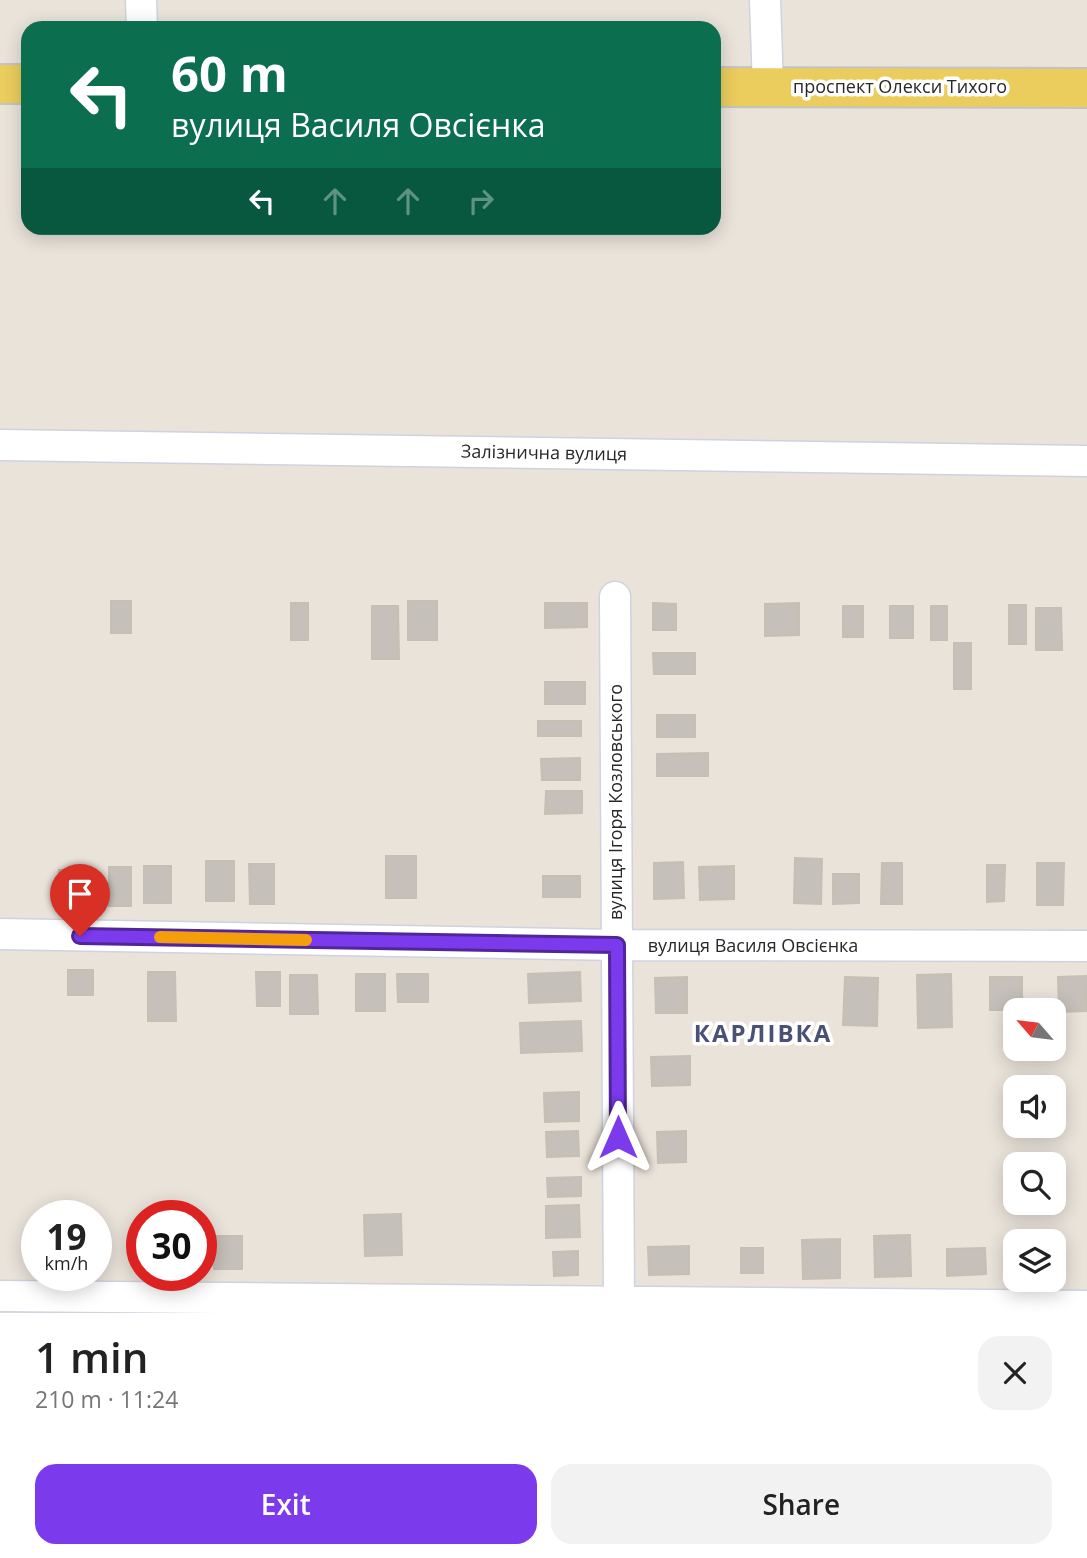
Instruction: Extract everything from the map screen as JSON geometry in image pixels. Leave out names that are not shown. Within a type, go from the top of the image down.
[{"type":"main road","points":[[0,84],[21,84]]},
{"type":"main road","name":"проспект Олекси Тихого","points":[[721,87],[1087,88]]},
{"type":"street","points":[[141,0],[142,21]]},
{"type":"street","points":[[765,0],[768,87]]},
{"type":"street","name":"Залізнична вулиця","points":[[0,445],[1087,461]]},
{"type":"street","name":"вулиця Ігоря Козловського","points":[[615,597],[620,1302]]},
{"type":"street","name":"вулиця Василя Овсієнка","points":[[0,934],[617,945],[1087,946]]},
{"type":"street","points":[[0,1296],[1087,1306]]},
{"type":"building","points":[[111,601],[131,601],[131,633],[111,633]]},
{"type":"building","points":[[408,601],[437,601],[437,640],[408,640]]},
{"type":"building","points":[[291,603],[308,603],[308,640],[291,640]]},
{"type":"building","points":[[545,603],[587,603],[587,627],[545,628]]},
{"type":"building","points":[[653,603],[676,604],[676,630],[653,630]]},
{"type":"building","points":[[799,603],[799,635],[765,636],[765,604]]},
{"type":"building","points":[[1009,605],[1026,605],[1026,644],[1009,644]]},
{"type":"building","points":[[372,606],[398,606],[399,659],[372,659]]},
{"type":"building","points":[[843,606],[863,606],[863,637],[843,637]]},
{"type":"building","points":[[890,606],[913,606],[913,638],[890,638]]},
{"type":"building","points":[[931,606],[947,606],[947,640],[931,640]]},
{"type":"building","points":[[1036,608],[1061,608],[1062,650],[1036,650]]},
{"type":"building","points":[[954,643],[971,643],[971,689],[954,689]]},
{"type":"building","points":[[653,653],[695,653],[695,674],[654,674]]},
{"type":"building","points":[[545,682],[585,682],[585,704],[545,704]]},
{"type":"building","points":[[657,715],[695,715],[695,737],[657,737]]},
{"type":"building","points":[[538,721],[581,721],[581,736],[538,736]]},
{"type":"building","points":[[708,753],[708,776],[657,776],[657,754]]},
{"type":"building","points":[[580,758],[580,780],[542,780],[541,759]]},
{"type":"building","points":[[546,791],[582,791],[582,813],[545,814]]},
{"type":"building","points":[[386,856],[416,856],[416,898],[386,898]]},
{"type":"building","points":[[795,858],[822,859],[821,904],[794,903]]},
{"type":"building","points":[[206,861],[234,861],[234,901],[206,901]]},
{"type":"building","points":[[683,862],[684,898],[654,899],[654,863]]},
{"type":"building","points":[[882,863],[902,863],[902,904],[881,904]]},
{"type":"building","points":[[1037,863],[1064,863],[1063,905],[1037,905]]},
{"type":"building","points":[[249,864],[274,864],[274,904],[250,904]]},
{"type":"building","points":[[987,865],[1005,865],[1004,901],[987,902]]},
{"type":"building","points":[[144,866],[171,866],[171,903],[144,903]]},
{"type":"building","points":[[734,866],[734,899],[700,900],[699,867]]},
{"type":"building","points":[[109,867],[131,867],[131,906],[109,906]]},
{"type":"building","points":[[59,870],[90,870],[90,901],[59,901]]},
{"type":"building","points":[[833,874],[859,874],[859,903],[833,904]]},
{"type":"building","points":[[543,876],[580,876],[580,897],[543,897]]},
{"type":"building","points":[[68,970],[93,970],[93,995],[68,995]]},
{"type":"building","points":[[148,972],[175,972],[176,1021],[148,1021]]},
{"type":"building","points":[[256,972],[280,972],[280,1006],[257,1006]]},
{"type":"building","points":[[580,972],[581,1001],[529,1003],[528,974]]},
{"type":"building","points":[[356,974],[385,974],[385,1011],[356,1011]]},
{"type":"building","points":[[397,974],[428,974],[428,1002],[398,1002]]},
{"type":"building","points":[[951,974],[952,1027],[918,1028],[917,975]]},
{"type":"building","points":[[290,975],[317,975],[318,1014],[290,1014]]},
{"type":"building","points":[[1087,976],[1087,1011],[1066,1012],[1066,998],[1059,998],[1058,977]]},
{"type":"building","points":[[687,977],[687,1013],[656,1013],[655,978]]},
{"type":"building","points":[[845,977],[878,978],[877,1026],[843,1025]]},
{"type":"building","points":[[990,977],[1022,977],[1022,998],[1003,998],[1003,1010],[990,1010]]},
{"type":"building","points":[[581,1021],[582,1051],[521,1053],[520,1023]]},
{"type":"building","points":[[690,1056],[690,1085],[652,1086],[651,1057]]},
{"type":"building","points":[[579,1092],[579,1121],[545,1122],[544,1093]]},
{"type":"building","points":[[578,1131],[579,1156],[547,1157],[546,1132]]},
{"type":"building","points":[[686,1131],[686,1162],[658,1163],[657,1132]]},
{"type":"building","points":[[581,1177],[581,1196],[548,1197],[547,1178]]},
{"type":"building","points":[[579,1205],[580,1237],[546,1238],[546,1206]]},
{"type":"building","points":[[401,1214],[402,1255],[365,1256],[364,1215]]},
{"type":"building","points":[[910,1235],[911,1276],[875,1277],[874,1236]]},
{"type":"building","points":[[217,1236],[242,1236],[242,1269],[217,1269]]},
{"type":"building","points":[[840,1239],[840,1278],[803,1279],[802,1240]]},
{"type":"building","points":[[689,1246],[689,1274],[649,1275],[648,1247]]},
{"type":"building","points":[[741,1248],[763,1248],[763,1273],[741,1273]]},
{"type":"building","points":[[985,1248],[986,1274],[947,1276],[947,1249]]},
{"type":"building","points":[[578,1251],[578,1275],[554,1276],[553,1252]]},
{"type":"slow traffic","points":[[160,937],[306,940]]},
{"type":"district","name":"КАРЛІВКА","points":[[763,1034]]},
{"type":"route","points":[[80,936],[617,945],[618,1137]]}]
